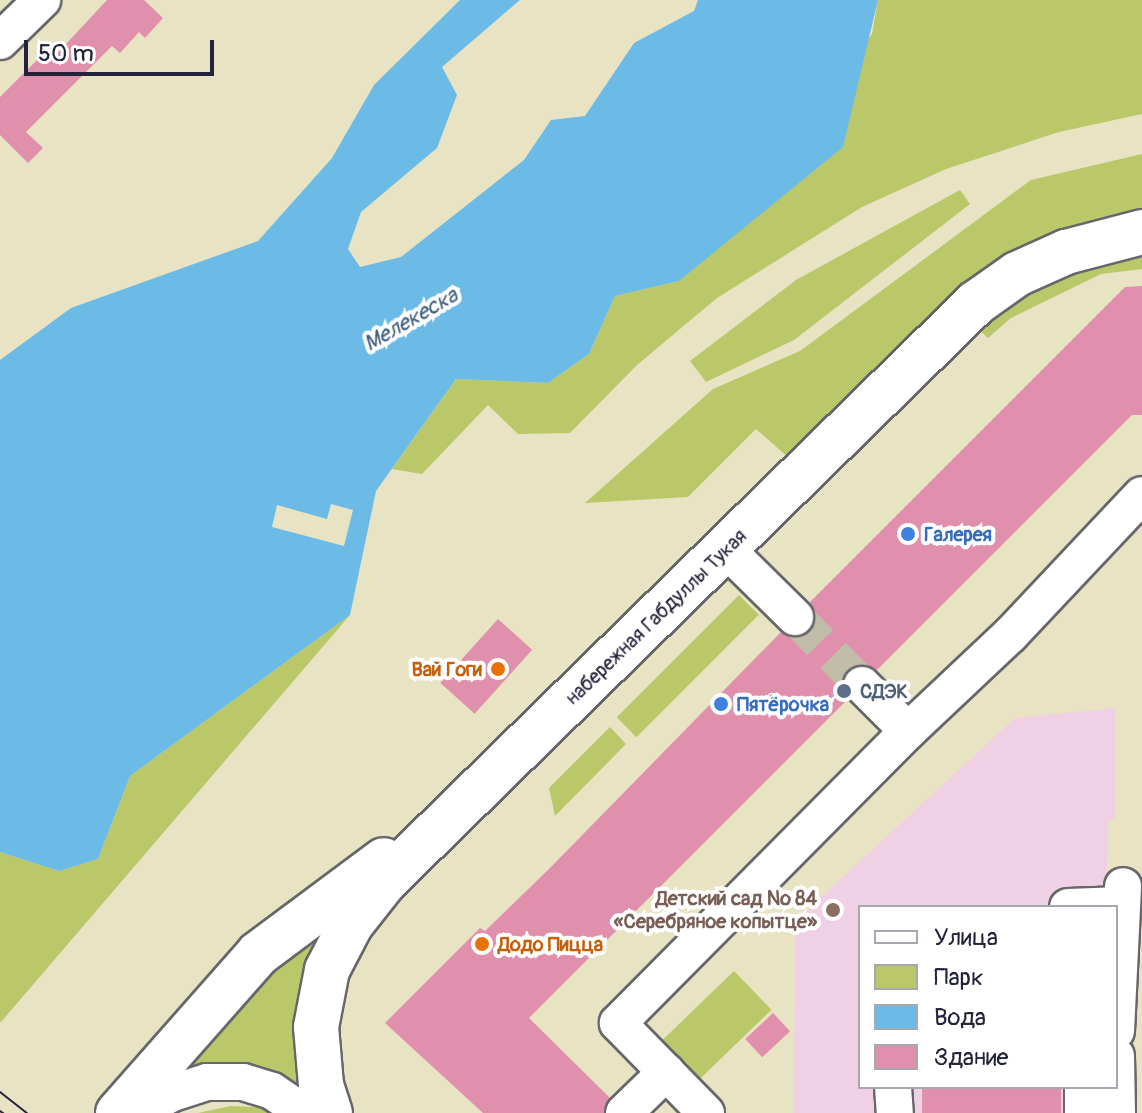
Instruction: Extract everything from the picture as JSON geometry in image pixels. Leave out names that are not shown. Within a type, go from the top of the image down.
[{"type":"main road","name":"набережная Габдуллы Тукая","points":[[330,1113],[321,1085],[316,1027],[327,970],[351,924],[385,881],[976,303],[1017,274],[1066,252],[1142,232]]},
{"type":"main road","points":[[118,1113],[258,954],[313,909],[446,823]]},
{"type":"street","points":[[0,41],[42,0]]},
{"type":"street","points":[[706,1113],[618,1023],[908,731],[1010,635],[1142,495]]},
{"type":"street","points":[[726,549],[795,617]]},
{"type":"street","points":[[862,685],[908,731]]},
{"type":"street","points":[[1090,905],[1123,895],[1130,989],[1118,1025]]},
{"type":"street","points":[[624,1113],[666,1072]]},
{"type":"street","points":[[135,1113],[170,1094],[207,1082],[231,1082],[272,1091],[305,1113]]},
{"type":"street","points":[[893,1089],[895,1113]]},
{"type":"street","points":[[1083,1089],[1083,1113]]},
{"type":"street","points":[[1117,1089],[1117,1113]]},
{"type":"shaded area","name":"Детский сад № 84 «Серебряное копытце»","points":[[1115,708],[1115,818],[1108,821],[1106,905],[858,905],[858,1089],[1101,1089],[1101,1113],[794,1113],[795,925],[804,913],[1015,718]]},
{"type":"green space","points":[[878,0],[1142,0],[1142,114],[1059,132],[946,169],[862,207],[717,298],[637,365],[570,433],[518,434],[488,405],[422,474],[392,469],[456,379],[548,383],[589,354],[615,296],[679,281],[872,34]]},
{"type":"green space","points":[[1142,154],[1142,220],[1025,255],[798,466],[756,429],[688,497],[585,503],[713,389],[800,351],[1031,180]]},
{"type":"green space","points":[[960,190],[970,204],[794,340],[706,382],[690,361],[796,280]]},
{"type":"green space","points":[[1142,245],[1142,269],[1101,274],[1011,318],[988,338],[973,324],[1023,288]]},
{"type":"green space","points":[[739,595],[759,615],[636,737],[617,717]]},
{"type":"green space","points":[[350,615],[1,1022],[0,852],[59,871],[98,859],[130,776]]},
{"type":"green space","points":[[610,727],[626,744],[555,816],[549,788]]},
{"type":"green space","points":[[326,924],[301,1089],[285,1079],[170,1089],[271,970]]},
{"type":"green space","points":[[734,971],[772,1010],[700,1079],[663,1040]]},
{"type":"green space","points":[[231,1106],[270,1108],[279,1113],[198,1113]]},
{"type":"water","name":"Мелекеска","points":[[460,0],[520,0],[442,67],[457,95],[437,148],[361,212],[348,249],[360,267],[401,257],[524,160],[551,120],[585,116],[634,43],[694,11],[698,0],[878,0],[843,147],[679,281],[615,296],[589,354],[548,383],[456,379],[376,491],[350,615],[130,776],[98,859],[59,871],[0,852],[0,360],[71,308],[258,241],[332,158],[374,85]]},
{"type":"pier","points":[[331,504],[353,510],[344,546],[272,527],[277,505],[327,519]]},
{"type":"building","points":[[107,0],[144,0],[163,18],[145,38],[139,32],[120,53],[112,46],[26,132],[43,148],[28,163],[0,135],[0,97],[45,52],[52,59]]},
{"type":"building","points":[[1142,286],[1142,415],[1132,415],[877,670],[867,665],[848,670],[842,680],[847,700],[529,1018],[610,1098],[604,1113],[483,1113],[385,1023],[480,928],[485,931],[549,869],[781,632],[790,637],[809,632],[815,622],[810,602],[1125,287]]},
{"type":"building","points":[[498,619],[532,650],[475,714],[440,683]]},
{"type":"building","points":[[773,1013],[790,1031],[762,1057],[745,1039]]},
{"type":"building","points":[[922,1089],[1061,1089],[1061,1113],[922,1113]]},
{"type":"tunnel","points":[[795,617],[862,685]]},
{"type":"tram line","points":[[0,1092],[27,1113]]},
{"type":"place","name":"Галерея","points":[[908,534]]},
{"type":"place","name":"Вай Гоги","points":[[498,669]]},
{"type":"place","name":"СДЭК","points":[[844,691]]},
{"type":"place","name":"Пятёрочка","points":[[721,704]]},
{"type":"place","name":"Детский сад № 84 «Серебряное копытце»","points":[[833,910]]},
{"type":"place","name":"Додо Пицца","points":[[482,944]]}]
